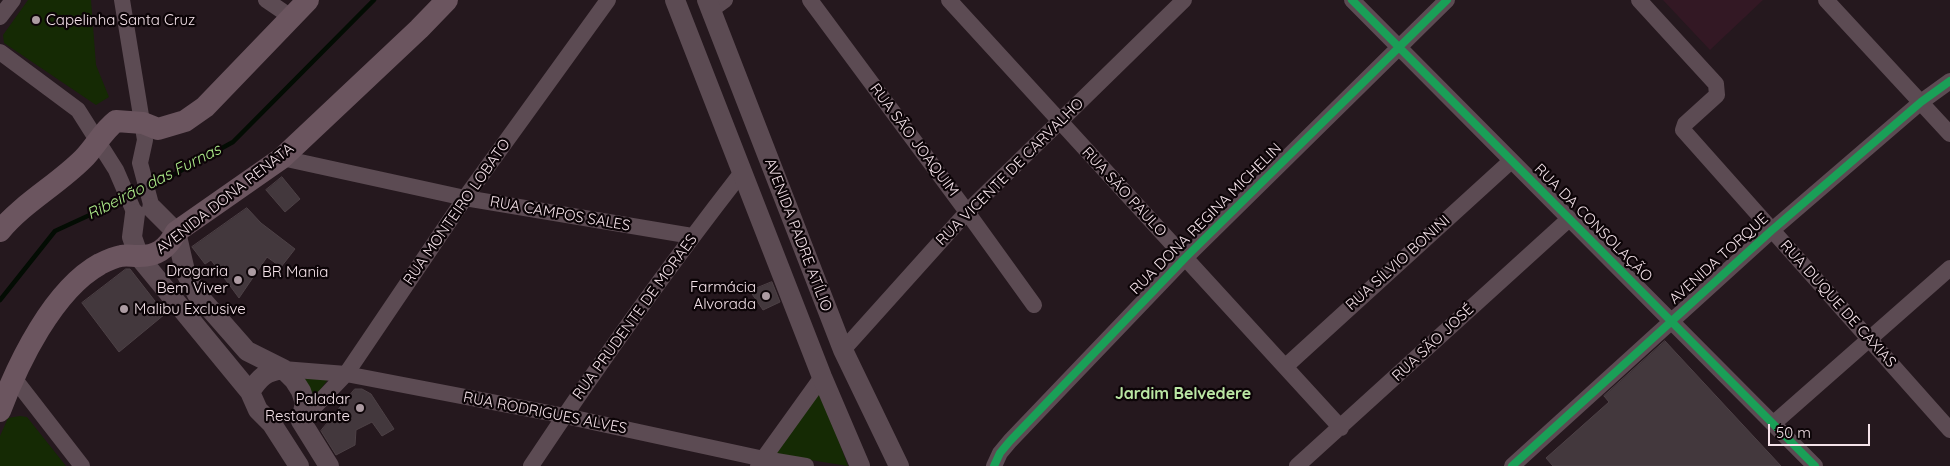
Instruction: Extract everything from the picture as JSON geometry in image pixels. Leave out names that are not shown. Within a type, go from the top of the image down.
[{"type":"main road","points":[[0,231],[40,194],[83,159],[108,127],[116,121],[142,123],[158,129],[185,121],[205,107],[308,0]]},
{"type":"main road","name":"AVENIDA DONA RENATA","points":[[0,411],[13,377],[38,330],[71,287],[84,274],[101,263],[122,256],[148,256],[162,251],[170,244],[176,232],[282,158],[419,29],[446,0]]},
{"type":"street","points":[[0,18],[13,0]]},
{"type":"street","points":[[122,0],[145,140],[140,163],[144,211],[132,237],[139,257],[250,392],[258,410],[272,424],[299,466]]},
{"type":"street","points":[[266,0],[291,18]]},
{"type":"street","name":"RUA MONTEIRO LOBATO","points":[[301,421],[346,374],[465,198],[608,0]]},
{"type":"street","name":"AVENIDA PADRE ATÍLIO","points":[[675,0],[822,377],[860,466]]},
{"type":"street","name":"RUA SÃO JOAQUIM","points":[[810,0],[1034,305]]},
{"type":"street","name":"RUA SÃO PAULO","points":[[949,0],[1341,428]]},
{"type":"street","name":"RUA VICENTE DE CARVALHO","points":[[843,350],[967,212],[1184,0]]},
{"type":"street","name":"RUA DA CONSOLAÇÃO","points":[[1352,0],[1815,466]]},
{"type":"street","name":"RUA DONA REGINA MICHELIN","points":[[994,466],[1000,453],[1010,441],[1185,258],[1447,0]]},
{"type":"street","name":"RUA DUQUE DE CAXIAS","points":[[1639,0],[1716,84],[1716,95],[1684,124],[1682,130],[1950,430]]},
{"type":"street","points":[[1826,0],[1950,134]]},
{"type":"street","name":"AVENIDA PADRE ATÍLIO","points":[[714,3],[843,350],[899,466]]},
{"type":"street","points":[[0,52],[78,110],[97,142],[144,211],[176,232],[185,271],[197,294],[247,351],[282,369],[294,380],[301,391],[305,403],[301,421],[329,466]]},
{"type":"street","name":"AVENIDA TORQUE","points":[[1512,466],[1771,231],[1920,102],[1950,81]]},
{"type":"street","name":"RUA CAMPOS SALES","points":[[282,158],[465,198],[692,236]]},
{"type":"street","name":"RUA SÍLVIO BONINI","points":[[1286,366],[1511,161]]},
{"type":"street","name":"RUA PRUDENTE DE MORAES","points":[[531,466],[564,416],[692,236],[743,171]]},
{"type":"street","name":"RUA SÃO JOSÉ","points":[[1298,466],[1569,219]]},
{"type":"street","points":[[1774,423],[1950,268]]},
{"type":"street","points":[[250,392],[258,380],[269,371],[282,369]]},
{"type":"street","name":"RUA RODRIGUES ALVES","points":[[282,369],[346,374],[564,416],[761,462],[806,466]]},
{"type":"street","points":[[13,377],[82,466]]},
{"type":"street","points":[[761,462],[822,377]]},
{"type":"street","points":[[272,424],[287,426],[301,421]]},
{"type":"shaded area","points":[[1663,0],[1763,0],[1710,50]]},
{"type":"green space","points":[[28,0],[91,0],[96,65],[109,97],[96,105],[4,43],[3,35]]},
{"type":"green space","points":[[304,375],[329,378],[311,402]]},
{"type":"green space","points":[[820,390],[848,466],[773,454]]},
{"type":"green space","points":[[27,417],[66,466],[0,466],[0,436],[8,418]]},
{"type":"building","points":[[282,177],[300,199],[285,212],[266,190]]},
{"type":"building","points":[[247,208],[261,223],[295,249],[281,267],[267,257],[239,298],[211,260],[205,264],[192,247]]},
{"type":"building","name":"Malibu Exclusive","points":[[126,269],[130,269],[165,314],[119,352],[82,303]]},
{"type":"building","name":"Farmácia Alvorada","points":[[772,282],[780,302],[763,310],[750,291]]},
{"type":"building","points":[[1665,341],[1781,466],[1553,466],[1546,458],[1609,402],[1604,396]]},
{"type":"building","name":"Paladar Restaurante","points":[[355,389],[362,389],[371,394],[394,429],[382,436],[372,422],[356,430],[355,445],[336,455],[321,431]]},
{"type":"waterway","name":"Ribeirão das Furnas","points":[[151,187],[233,142],[374,0]]},
{"type":"waterway","name":"Ribeirão das Furnas","points":[[0,300],[55,231],[144,190]]},
{"type":"cycle path","points":[[1352,0],[1815,466]]},
{"type":"cycle path","points":[[994,466],[1000,453],[1010,441],[1185,258],[1447,0]]},
{"type":"cycle path","points":[[1512,466],[1771,231],[1921,102],[1950,81]]},
{"type":"place","name":"Capelinha Santa Cruz","points":[[36,20]]},
{"type":"place","name":"BR Mania","points":[[252,272]]},
{"type":"place","name":"Drogaria Bem Viver","points":[[238,280]]},
{"type":"place","name":"Farmácia Alvorada","points":[[766,296]]},
{"type":"place","name":"Malibu Exclusive","points":[[124,309]]},
{"type":"place","name":"Paladar Restaurante","points":[[360,408]]},
{"type":"district","name":"Jardim Belvedere","points":[[1183,394]]}]
